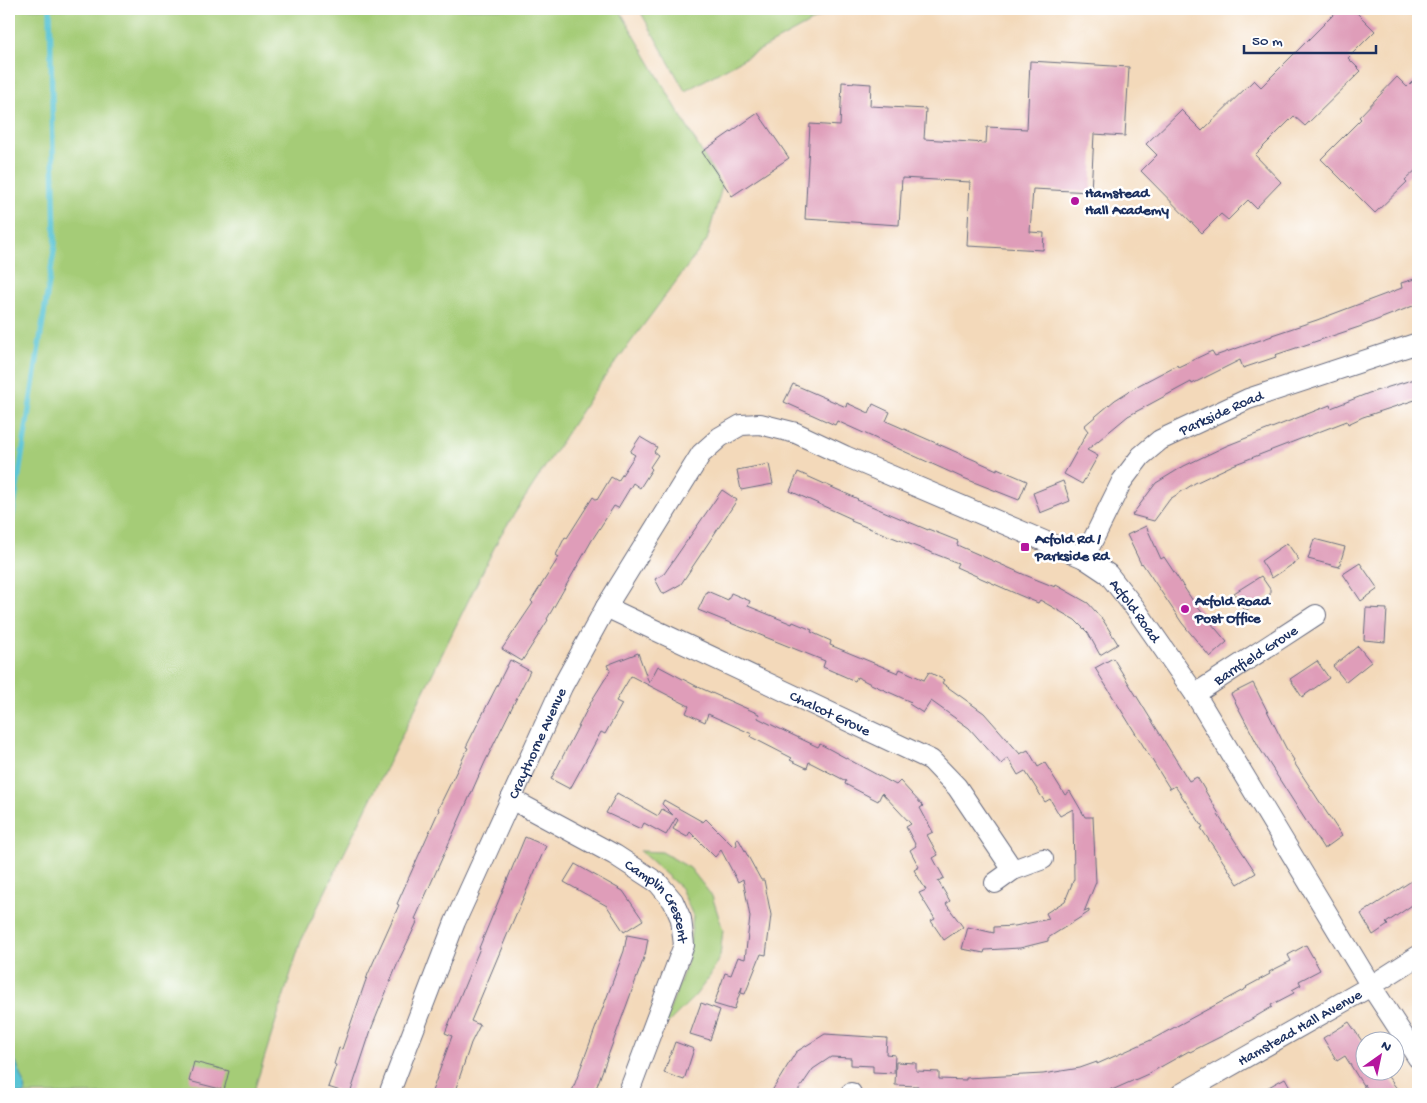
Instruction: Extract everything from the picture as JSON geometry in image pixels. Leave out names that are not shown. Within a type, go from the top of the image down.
[{"type":"street","name":"Parkside Road","points":[[1084,558],[1122,482],[1141,456],[1160,440],[1248,399],[1418,344]]},
{"type":"street","name":"Acfold Road","points":[[741,425],[760,424],[796,433],[1084,558],[1108,574],[1135,608],[1195,694],[1371,986],[1418,1058]]},
{"type":"street","name":"Craythorne Avenue","points":[[389,1094],[455,922],[562,687],[606,607],[701,454],[720,437],[741,425]]},
{"type":"street","name":"Chalcot Grove","points":[[606,607],[931,760],[957,787],[1012,870]]},
{"type":"street","name":"Barnfield Grove","points":[[1195,694],[1317,617]]},
{"type":"street","name":"Camplin Crescent","points":[[511,798],[616,855],[658,883],[673,902],[681,919],[684,945],[628,1094]]},
{"type":"street","points":[[995,883],[1012,870],[1043,859]]},
{"type":"street","name":"Hamstead Hall Avenue","points":[[1180,1094],[1371,986],[1418,956]]},
{"type":"green space","points":[[9,9],[619,9],[722,187],[707,240],[595,390],[500,536],[301,941],[253,1094],[9,1094]]},
{"type":"green space","points":[[639,9],[835,9],[685,91]]},
{"type":"green space","points":[[640,851],[662,852],[690,868],[712,896],[723,930],[720,956],[710,976],[695,996],[663,1028],[688,960],[693,916],[681,888]]},
{"type":"water","points":[[9,1044],[24,1082],[25,1094],[9,1094]]},
{"type":"building","points":[[1339,9],[1353,9],[1375,31],[1348,58],[1361,71],[1305,126],[1294,116],[1255,155],[1281,182],[1256,208],[1248,200],[1228,220],[1221,214],[1202,233],[1141,171],[1157,155],[1146,144],[1181,110],[1202,131],[1254,80],[1261,87]]},
{"type":"building","points":[[1030,61],[1129,67],[1125,136],[1094,134],[1091,192],[1033,189],[1030,232],[1044,233],[1043,250],[967,246],[970,182],[902,178],[899,225],[805,219],[810,124],[840,126],[842,82],[871,84],[870,106],[926,109],[924,139],[986,143],[987,127],[1027,129]]},
{"type":"building","points":[[1418,76],[1418,168],[1405,180],[1407,182],[1375,213],[1321,159],[1361,119],[1359,117],[1397,77],[1407,87]]},
{"type":"building","points":[[758,113],[789,158],[732,196],[702,152]]},
{"type":"building","points":[[1418,278],[1418,304],[1243,368],[1240,360],[1192,384],[1191,382],[1128,416],[1087,450],[1098,456],[1082,484],[1064,474],[1088,431],[1084,426],[1115,400],[1139,385],[1177,365],[1178,367],[1212,351],[1215,356],[1272,336],[1402,288],[1401,283]]},
{"type":"building","points":[[1418,378],[1418,399],[1363,417],[1348,424],[1347,421],[1233,465],[1195,483],[1170,499],[1154,521],[1132,515],[1156,483],[1184,466],[1226,446],[1330,405],[1331,408],[1369,393]]},
{"type":"building","points":[[793,384],[846,407],[847,403],[869,413],[873,404],[890,412],[886,421],[997,470],[997,468],[1027,481],[1019,500],[961,477],[837,421],[835,425],[784,402]]},
{"type":"building","points":[[640,437],[657,447],[654,452],[658,455],[650,467],[652,469],[640,488],[633,483],[618,508],[614,506],[592,540],[548,620],[522,661],[502,649],[533,603],[531,601],[559,557],[556,555],[565,537],[567,538],[593,497],[597,500],[611,477],[618,481],[635,455],[630,452]]},
{"type":"building","points":[[769,464],[773,484],[741,490],[737,470]]},
{"type":"building","points":[[798,472],[857,500],[958,541],[957,545],[1025,575],[1055,587],[1056,585],[1088,603],[1103,620],[1118,644],[1100,655],[1088,633],[1075,620],[1040,600],[1038,603],[1019,595],[956,567],[958,563],[851,521],[852,519],[790,491]]},
{"type":"building","points":[[1063,481],[1070,501],[1040,513],[1033,493]]},
{"type":"building","points":[[722,490],[737,500],[681,584],[663,594],[655,579],[664,574]]},
{"type":"building","points":[[1146,526],[1161,559],[1164,557],[1195,604],[1227,642],[1210,657],[1182,623],[1141,564],[1127,535]]},
{"type":"building","points":[[1314,539],[1345,547],[1339,567],[1308,559]]},
{"type":"building","points":[[1287,543],[1299,560],[1272,578],[1261,561]]},
{"type":"building","points":[[1360,563],[1378,589],[1361,601],[1343,574]]},
{"type":"building","points":[[1261,576],[1270,589],[1270,595],[1245,611],[1234,593]]},
{"type":"building","points":[[707,591],[728,600],[731,593],[750,601],[748,606],[812,630],[811,632],[831,641],[830,645],[898,673],[900,669],[924,680],[929,672],[944,680],[942,683],[984,713],[1020,754],[1028,750],[1038,767],[1045,763],[1065,795],[1070,791],[1085,817],[1093,817],[1096,882],[1084,912],[1089,910],[1089,912],[1048,938],[1048,941],[1020,948],[985,950],[984,953],[962,949],[968,927],[994,933],[994,927],[1015,926],[1049,919],[1046,913],[1065,901],[1074,879],[1073,809],[1060,816],[1050,799],[1045,802],[1025,771],[1018,775],[1008,758],[1001,764],[969,728],[931,701],[923,713],[909,704],[911,702],[857,677],[855,681],[823,667],[825,661],[698,610]]},
{"type":"building","points":[[1366,608],[1387,609],[1385,642],[1364,640]]},
{"type":"building","points":[[1358,646],[1371,662],[1346,682],[1333,666]]},
{"type":"building","points":[[638,653],[649,683],[658,666],[696,686],[759,714],[758,718],[778,728],[818,747],[820,744],[896,785],[900,781],[923,806],[920,808],[933,832],[927,835],[938,855],[933,858],[944,878],[938,881],[950,901],[946,904],[963,927],[944,940],[931,921],[935,919],[919,893],[926,890],[914,870],[919,867],[910,850],[916,846],[906,827],[911,824],[882,793],[878,801],[845,784],[846,781],[809,762],[807,768],[790,760],[792,758],[751,737],[752,734],[708,714],[705,722],[686,713],[689,706],[631,676],[616,701],[622,704],[605,734],[601,732],[570,789],[551,779],[592,700],[610,671],[607,665]]},
{"type":"building","points":[[1113,658],[1189,781],[1197,777],[1218,815],[1256,873],[1238,884],[1175,786],[1170,789],[1095,668]]},
{"type":"building","points":[[510,660],[530,671],[485,762],[415,919],[418,920],[399,960],[372,1027],[350,1094],[328,1087],[336,1065],[334,1064],[339,1048],[342,1049],[368,974],[399,905],[397,904],[438,809],[468,748],[466,747]]},
{"type":"building","points":[[1317,661],[1329,678],[1302,697],[1290,679]]},
{"type":"building","points":[[1253,683],[1293,761],[1342,836],[1324,849],[1260,749],[1231,694]]},
{"type":"building","points":[[617,793],[658,816],[662,809],[673,815],[662,804],[664,800],[703,822],[706,819],[734,847],[737,845],[736,839],[738,838],[761,880],[764,880],[771,915],[766,955],[761,954],[745,994],[741,993],[742,987],[734,1010],[714,1004],[725,973],[731,975],[738,957],[745,959],[750,917],[743,879],[738,882],[721,850],[715,857],[690,832],[687,837],[673,829],[678,820],[676,818],[666,835],[644,823],[641,829],[606,813]]},
{"type":"building","points":[[525,837],[546,846],[471,1021],[480,1025],[471,1043],[454,1094],[431,1094],[452,1036],[445,1033]]},
{"type":"building","points":[[575,864],[623,891],[643,920],[624,932],[607,906],[564,882]]},
{"type":"building","points":[[1413,880],[1418,888],[1418,901],[1386,923],[1388,925],[1373,935],[1361,914]]},
{"type":"building","points":[[627,935],[648,939],[645,955],[594,1094],[571,1094],[624,951]]},
{"type":"building","points":[[1306,945],[1320,970],[1299,981],[1301,985],[1292,990],[1294,993],[1271,1005],[1272,1007],[1226,1034],[1189,1051],[1148,1074],[1112,1090],[1095,1094],[918,1094],[918,1086],[895,1085],[896,1062],[916,1063],[916,1071],[939,1072],[939,1079],[966,1080],[966,1078],[1043,1074],[1080,1068],[1097,1062],[1097,1064],[1151,1040],[1247,988],[1270,974],[1269,972],[1291,961],[1288,955]]},
{"type":"building","points":[[701,1003],[720,1010],[710,1040],[690,1034]]},
{"type":"building","points":[[1349,1022],[1354,1030],[1354,1071],[1345,1056],[1337,1061],[1323,1038]]},
{"type":"building","points":[[825,1034],[887,1038],[886,1054],[895,1055],[894,1073],[873,1072],[873,1066],[851,1065],[851,1058],[831,1057],[813,1069],[796,1094],[770,1094],[796,1052]]},
{"type":"building","points":[[675,1042],[694,1049],[684,1080],[664,1073]]},
{"type":"building","points":[[194,1062],[229,1071],[224,1090],[189,1081]]},
{"type":"building","points":[[1285,1078],[1294,1094],[1256,1094]]},
{"type":"building","points":[[1360,1080],[1390,1080],[1401,1094],[1372,1094],[1364,1084],[1364,1087]]},
{"type":"waterway","points":[[9,538],[55,244],[50,9]]},
{"type":"place","name":"Hamstead Hall Academy","points":[[1075,201]]},
{"type":"place","name":"Acfold Rd / Parkside Rd","points":[[1025,547]]},
{"type":"place","name":"Acfold Road Post Office","points":[[1185,609]]}]
